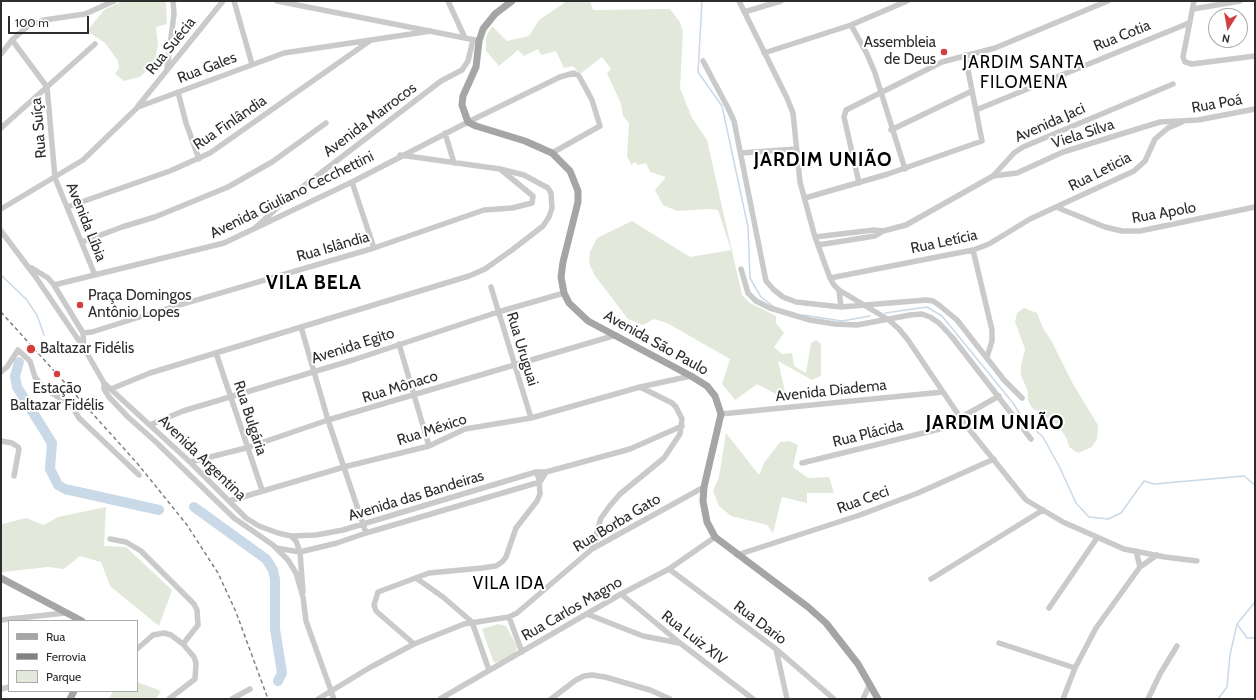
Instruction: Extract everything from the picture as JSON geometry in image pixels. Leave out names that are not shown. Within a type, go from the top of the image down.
[{"type":"main road","points":[[468,122],[462,105],[463,96],[476,68],[476,40],[489,20],[512,1]]},
{"type":"main road","name":"Avenida São Paulo","points":[[468,122],[476,126],[525,141],[552,152],[570,171],[578,191],[576,212],[563,262],[561,277],[564,293],[576,311],[588,321],[707,386],[715,396],[721,414]]},
{"type":"main road","points":[[721,414],[704,487],[704,513],[715,537],[808,607],[826,623],[841,640],[878,699]]},
{"type":"main road","points":[[1,578],[80,620]]},
{"type":"street","points":[[1,54],[12,40],[28,26],[35,23],[85,14],[114,1]]},
{"type":"street","points":[[167,69],[174,14],[173,1]]},
{"type":"street","name":"Rua Suécia","points":[[138,106],[223,1]]},
{"type":"street","points":[[234,1],[252,64]]},
{"type":"street","points":[[277,1],[307,4],[476,40]]},
{"type":"street","points":[[448,1],[465,38]]},
{"type":"street","points":[[739,1],[793,113],[800,182],[815,237],[830,278],[839,290],[889,320],[908,340],[962,420],[1026,500],[1063,522],[1124,549],[1197,561]]},
{"type":"street","points":[[744,12],[781,1]]},
{"type":"street","points":[[764,53],[851,25],[907,1]]},
{"type":"street","points":[[859,183],[844,116],[846,110],[881,94],[942,62],[995,48],[1108,1]]},
{"type":"street","points":[[1194,1],[1183,57],[1184,62],[1192,64],[1255,56]]},
{"type":"street","points":[[1193,8],[1240,1]]},
{"type":"street","name":"Rua Cotia","points":[[976,110],[1189,22]]},
{"type":"street","points":[[851,25],[867,54],[905,169]]},
{"type":"street","name":"Rua Gales","points":[[1,209],[55,178],[90,155],[138,106],[252,64],[298,50],[431,31]]},
{"type":"street","name":"Rua Suíça","points":[[12,40],[47,87],[55,178]]},
{"type":"street","name":"Rua Finlândia","points":[[67,207],[120,190],[199,159],[220,146],[371,40]]},
{"type":"street","name":"Avenida Marrocos","points":[[253,230],[288,198],[442,81],[462,70],[468,61],[476,40]]},
{"type":"street","points":[[1,128],[95,44]]},
{"type":"street","points":[[805,198],[905,169],[982,141],[965,56]]},
{"type":"street","points":[[702,61],[728,108],[741,153],[766,281],[774,290],[783,297],[796,302],[841,307],[926,300],[932,301],[957,320],[1004,380],[1022,398]]},
{"type":"street","name":"Avenida Giuliano Cecchettini","points":[[54,285],[203,250],[224,243],[352,182],[400,155],[560,77],[574,73],[579,76],[592,100],[600,126],[552,152]]},
{"type":"street","name":"Avenida Jaci","points":[[818,245],[875,236],[883,231],[906,225],[993,176],[1014,153],[1023,147],[1173,84]]},
{"type":"street","points":[[892,130],[972,91]]},
{"type":"street","points":[[178,92],[186,123],[199,159]]},
{"type":"street","name":"Rua Poá","points":[[1182,122],[1255,110]]},
{"type":"street","name":"Viela Silva","points":[[993,176],[1017,173],[1062,152],[1160,122],[1182,122]]},
{"type":"street","name":"Rua Leticia","points":[[1056,207],[1134,171],[1145,161],[1155,139],[1164,131],[1182,122]]},
{"type":"street","points":[[82,242],[122,227],[155,218],[228,187],[272,162],[326,123]]},
{"type":"street","points":[[445,133],[454,163]]},
{"type":"street","points":[[741,153],[796,149]]},
{"type":"street","points":[[111,389],[150,373],[469,276],[485,269],[543,226],[549,217],[552,208],[551,193],[548,188],[524,175],[500,169],[400,155]]},
{"type":"street","name":"Rua Islândia","points":[[82,333],[92,332],[157,311],[374,248],[484,210],[512,208],[532,203],[534,196],[500,169]]},
{"type":"street","name":"Avenida Líbia","points":[[55,178],[95,275]]},
{"type":"street","points":[[352,182],[374,248]]},
{"type":"street","name":"Rua Apolo","points":[[1056,207],[1106,227],[1122,231],[1140,231],[1255,207]]},
{"type":"street","name":"Rua Letícia","points":[[830,278],[973,250],[989,244],[1030,219],[1056,207]]},
{"type":"street","name":"Avenida Jaci","points":[[815,237],[874,230],[883,231]]},
{"type":"street","points":[[1,231],[46,291],[84,348]]},
{"type":"street","points":[[973,250],[992,330],[992,341],[987,357]]},
{"type":"street","points":[[26,264],[48,278],[54,285],[82,333],[84,348]]},
{"type":"street","points":[[741,269],[748,293],[756,300],[770,308],[810,320],[835,324],[857,324],[889,320],[910,315],[922,314],[930,317],[939,323],[952,337],[1031,438]]},
{"type":"street","points":[[35,276],[54,285]]},
{"type":"street","name":"Rua Uruguai","points":[[491,287],[531,418]]},
{"type":"street","points":[[839,290],[841,307]]},
{"type":"street","name":"Avenida Egito","points":[[150,425],[183,411],[231,398],[498,312],[564,293]]},
{"type":"street","points":[[301,327],[328,420],[366,533]]},
{"type":"street","points":[[84,348],[92,332]]},
{"type":"street","name":"Rua Mônaco","points":[[190,462],[246,448],[328,420],[616,335]]},
{"type":"street","points":[[399,344],[429,446]]},
{"type":"street","name":"Avenida Argentina","points":[[84,348],[104,383],[190,462],[246,518],[259,526],[291,536]]},
{"type":"street","points":[[1,372],[7,367],[18,350],[30,361],[35,377],[45,389],[71,405],[79,418],[139,475]]},
{"type":"street","name":"Rua Bulgária","points":[[216,353],[246,448],[262,490]]},
{"type":"street","name":"Rua México","points":[[229,501],[344,467],[429,446],[465,429],[531,418],[640,387],[691,376]]},
{"type":"street","name":"Avenida Argentina","points":[[104,383],[104,389],[109,396],[132,421],[234,518],[273,545]]},
{"type":"street","points":[[592,549],[601,518],[609,507],[620,494],[664,458],[676,442],[682,426],[681,417],[674,404],[640,387]]},
{"type":"street","name":"Avenida Diadema","points":[[721,414],[943,392]]},
{"type":"street","name":"Rua Plácida","points":[[802,463],[962,420],[999,396]]},
{"type":"street","points":[[128,417],[131,416],[134,411]]},
{"type":"street","points":[[132,421],[135,417],[140,416]]},
{"type":"street","name":"Avenida das Bandeiras","points":[[291,536],[328,534],[364,525],[536,472],[546,472],[630,449],[682,426]]},
{"type":"street","points":[[1,442],[12,443],[19,449],[14,476]]},
{"type":"street","name":"Rua Ceci","points":[[737,555],[867,513],[918,493],[994,459]]},
{"type":"street","points":[[414,644],[378,614],[374,605],[376,596],[382,590],[435,571],[482,568],[496,566],[502,562],[506,557],[516,528],[537,501],[540,494],[540,482],[536,472]]},
{"type":"street","points":[[540,482],[546,472]]},
{"type":"street","name":"Avenida das Bandeiras","points":[[300,552],[337,543],[366,533],[540,482]]},
{"type":"street","name":"Rua Borba Gato","points":[[509,617],[518,613],[592,549],[704,487]]},
{"type":"street","points":[[447,499],[449,509]]},
{"type":"street","points":[[932,580],[1043,510]]},
{"type":"street","points":[[278,533],[270,537],[273,545],[288,560],[296,573],[306,621],[334,699]]},
{"type":"street","points":[[291,536],[296,540],[300,552],[302,597]]},
{"type":"street","name":"Rua Carlos Magno","points":[[440,699],[621,594],[669,569],[715,537]]},
{"type":"street","points":[[1049,608],[1097,538]]},
{"type":"street","points":[[110,539],[126,542],[141,551],[194,604],[197,610],[198,625],[183,644]]},
{"type":"street","points":[[273,545],[300,552]]},
{"type":"street","points":[[1136,551],[1140,567]]},
{"type":"street","points":[[1063,699],[1075,668],[1096,628],[1140,567],[1157,555]]},
{"type":"street","name":"Rua Dario","points":[[669,569],[776,649],[834,699]]},
{"type":"street","points":[[416,578],[443,597],[472,622],[489,670]]},
{"type":"street","name":"Rua Luiz XIV","points":[[621,594],[680,643],[753,699]]},
{"type":"street","points":[[1,620],[65,613]]},
{"type":"street","points":[[586,614],[643,636],[680,643]]},
{"type":"street","points":[[318,699],[369,668],[414,644],[472,622],[509,617],[522,652]]},
{"type":"street","points":[[138,648],[153,635],[159,633],[171,635],[183,644],[194,657],[196,676],[192,683],[169,699]]},
{"type":"street","points":[[999,643],[1075,668]]},
{"type":"street","points":[[1148,699],[1160,674],[1177,646]]},
{"type":"street","points":[[776,649],[788,699]]},
{"type":"street","points":[[551,699],[576,680],[584,676],[592,675],[650,690],[670,699]]},
{"type":"street","points":[[863,699],[870,684]]},
{"type":"street","points":[[232,699],[250,689]]},
{"type":"green space","points":[[122,1],[166,1],[167,24],[156,27],[158,45],[155,59],[146,71],[140,77],[124,81],[115,74],[119,68],[118,61],[105,43],[87,31],[104,10]]},
{"type":"green space","points":[[567,1],[590,1],[593,10],[670,9],[680,22],[683,32],[680,88],[692,118],[707,140],[742,295],[750,303],[776,316],[776,323],[784,333],[774,347],[782,354],[792,353],[794,366],[806,373],[811,343],[816,340],[821,344],[821,376],[812,380],[778,361],[787,400],[757,384],[735,400],[722,384],[730,359],[667,323],[654,319],[643,325],[628,319],[595,276],[589,263],[590,252],[597,238],[632,221],[690,257],[731,250],[718,210],[708,209],[677,211],[663,205],[655,190],[666,177],[650,172],[646,163],[638,165],[635,162],[631,165],[627,156],[629,123],[623,116],[621,104],[607,73],[611,69],[602,57],[580,74],[573,66],[564,68],[556,51],[541,55],[538,49],[524,56],[518,50],[499,66],[486,51],[486,37],[492,26],[507,41],[529,36],[539,20]]},
{"type":"green space","points":[[1024,308],[1037,313],[1043,328],[1052,342],[1073,384],[1098,425],[1097,439],[1092,447],[1078,453],[1069,447],[1067,439],[1057,424],[1032,408],[1028,400],[1028,392],[1021,375],[1021,366],[1025,349],[1015,322],[1017,313]]},
{"type":"green space","points":[[726,433],[759,475],[764,463],[780,442],[789,441],[798,445],[793,467],[808,478],[829,477],[834,493],[807,493],[807,503],[782,497],[773,533],[767,525],[731,516],[719,506],[713,491],[719,477]]},
{"type":"green space","points":[[106,507],[104,546],[126,547],[172,590],[159,626],[110,586],[101,562],[80,556],[64,569],[48,567],[3,572],[1,570],[1,526],[3,524],[26,518],[44,525],[58,517]]},
{"type":"green space","points":[[498,624],[506,626],[517,646],[516,652],[506,659],[494,663],[482,629]]},
{"type":"green space","points":[[138,682],[161,691],[156,699],[109,699],[112,692],[138,692]]},
{"type":"waterway","points":[[702,1],[698,72],[722,106],[748,227],[750,278],[761,297],[773,306]]},
{"type":"waterway","points":[[1,275],[26,299],[37,315],[44,335]]},
{"type":"waterway","points":[[885,313],[927,307],[942,316],[1013,403],[1023,419],[1043,437],[1060,468],[1076,503],[1089,517],[1108,519],[1121,513],[1144,481],[1154,484],[1244,476],[1255,485]]},
{"type":"waterway","points":[[803,315],[842,321],[870,316]]},
{"type":"waterway","points":[[19,362],[15,376],[17,387],[52,443],[50,469],[58,485],[65,489],[159,510]]},
{"type":"waterway","points":[[194,507],[266,559],[273,570],[275,579],[275,629],[282,673],[278,681]]},
{"type":"waterway","points":[[1255,602],[1237,624],[1247,638],[1255,638]]},
{"type":"waterway","points":[[1218,699],[1227,687],[1230,655],[1237,624]]},
{"type":"railway","points":[[1,312],[137,463],[187,525],[218,573],[236,612],[268,699]]},
{"type":"place","name":"Assembleia de Deus","points":[[944,52]]},
{"type":"place","name":"Praça Domingos Antônio Lopes","points":[[80,305]]},
{"type":"place","name":"Baltazar Fidélis","points":[[31,349]]},
{"type":"place","name":"Estação Baltazar Fidélis","points":[[57,374]]},
{"type":"district","name":"JARDIM SANTA FILOMENA","points":[[1024,73]]},
{"type":"district","name":"JARDIM UNIÃO","points":[[823,160]]},
{"type":"district","name":"VILA BELA","points":[[314,283]]},
{"type":"district","name":"JARDIM UNIÃO","points":[[995,423]]},
{"type":"district","name":"VILA IDA","points":[[509,584]]}]
